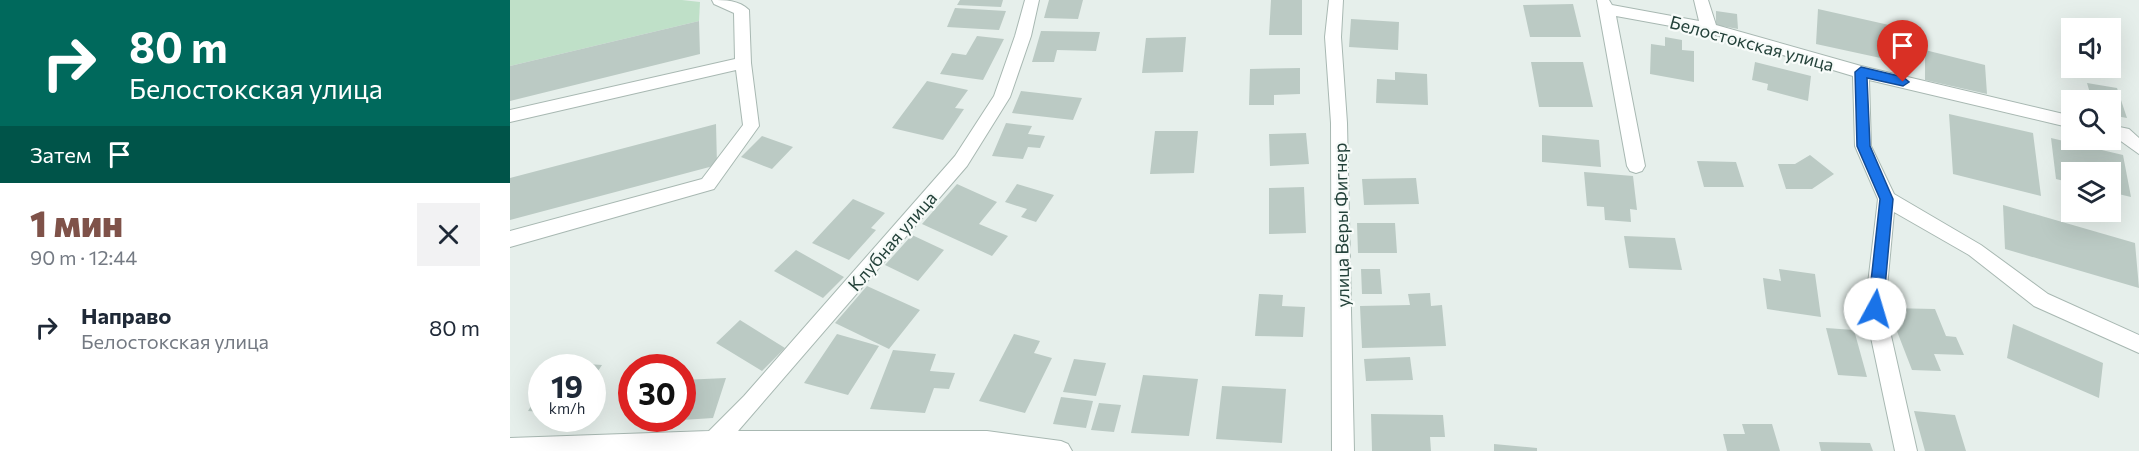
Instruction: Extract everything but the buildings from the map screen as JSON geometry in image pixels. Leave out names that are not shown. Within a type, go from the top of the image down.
[{"type":"street","points":[[510,239],[708,184],[751,126],[743,63],[741,10],[719,0]]},
{"type":"street","name":"Клубная улица","points":[[709,446],[751,403],[962,161],[1002,97],[1023,36],[1032,0]]},
{"type":"street","name":"улица Веры Фигнер","points":[[1336,0],[1333,37],[1339,123],[1343,451]]},
{"type":"street","points":[[1701,0],[1709,28]]},
{"type":"street","points":[[1605,5],[1636,166]]},
{"type":"street","name":"Белостокская улица","points":[[1605,5],[1709,28],[1861,72],[2061,119]]},
{"type":"street","points":[[510,116],[743,63]]},
{"type":"street","points":[[1861,72],[1863,146],[1887,199],[1875,309],[1906,451]]},
{"type":"street","points":[[2121,134],[2139,147]]},
{"type":"street","points":[[1887,199],[1975,250],[2041,300],[2139,344]]},
{"type":"street","points":[[510,448],[987,441],[1061,451]]},
{"type":"green space","points":[[510,0],[682,0],[700,2],[699,21],[510,66]]},
{"type":"route","points":[[1875,309],[1887,199],[1863,146],[1861,72],[1903,82]]}]
